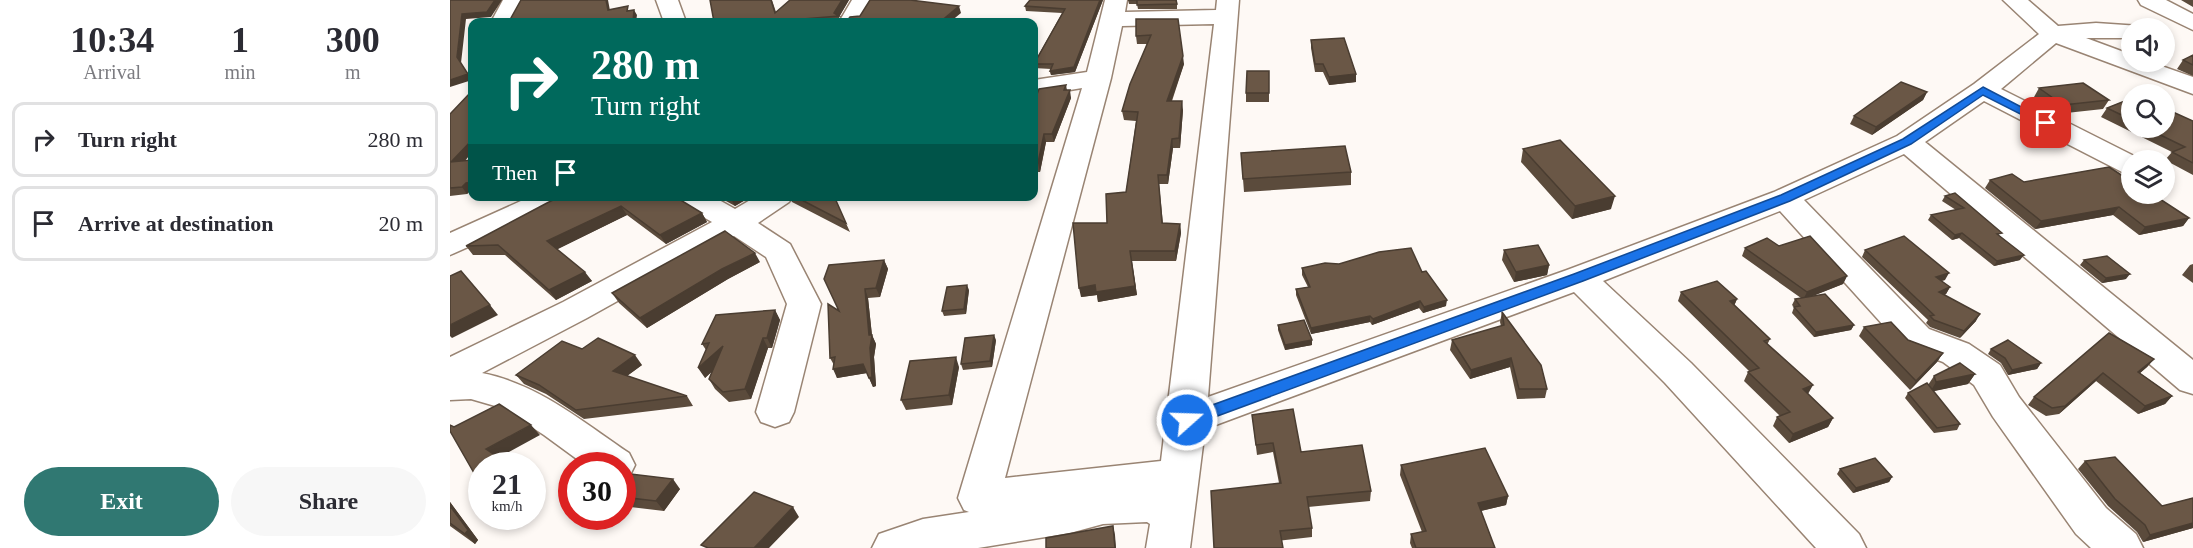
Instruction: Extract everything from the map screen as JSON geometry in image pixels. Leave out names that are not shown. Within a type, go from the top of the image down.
[{"type":"street","points":[[505,18],[514,0]]},
{"type":"street","points":[[667,0],[674,18]]},
{"type":"street","points":[[852,18],[863,0]]},
{"type":"street","points":[[2014,0],[2052,34],[2193,86]]},
{"type":"street","points":[[2149,0],[2193,23]]},
{"type":"street","points":[[974,519],[1098,78],[1114,9],[1227,9],[1187,420],[1174,513]]},
{"type":"street","points":[[1187,420],[1579,278],[1785,198],[1907,142],[1983,90],[2052,34],[2096,30],[2121,31]]},
{"type":"street","points":[[2175,33],[2193,33]]},
{"type":"street","points":[[1038,87],[1098,78]]},
{"type":"street","points":[[1983,90],[2121,160]]},
{"type":"street","points":[[1907,142],[2193,380]]},
{"type":"street","points":[[1785,198],[1916,338],[1956,353],[1988,375],[2006,407],[2091,521],[2121,548]]},
{"type":"street","points":[[450,245],[547,201]]},
{"type":"street","points":[[697,201],[735,222],[779,251],[804,304],[775,412]]},
{"type":"street","points":[[450,373],[575,310],[770,201]]},
{"type":"street","points":[[1579,278],[1678,373],[1844,548]]},
{"type":"street","points":[[450,386],[466,383],[511,394],[596,452]]},
{"type":"street","points":[[894,548],[903,547],[974,519],[1070,515],[1103,506],[1135,503],[1153,504],[1174,513]]},
{"type":"street","points":[[974,519],[1174,513]]},
{"type":"building","points":[[450,0],[495,0],[487,12],[462,14],[457,57],[468,74],[450,80]]},
{"type":"building","points":[[521,0],[606,0],[608,10],[628,6],[627,11],[634,10],[633,18],[511,18]]},
{"type":"building","points":[[710,0],[771,0],[775,13],[790,0],[842,0],[834,13],[839,16],[713,18]]},
{"type":"building","points":[[870,0],[910,0],[959,6],[945,18],[849,18],[860,16]]},
{"type":"building","points":[[1030,0],[1100,0],[1074,67],[1050,71],[1053,64],[1038,64],[1038,57],[1065,9],[1025,6]]},
{"type":"building","points":[[1137,0],[1176,0],[1177,4],[1137,5]]},
{"type":"building","points":[[1136,19],[1178,19],[1183,56],[1167,101],[1182,101],[1179,138],[1172,139],[1167,175],[1158,175],[1162,223],[1180,224],[1175,251],[1130,251],[1135,286],[1096,292],[1095,285],[1079,288],[1073,223],[1107,223],[1106,194],[1126,192],[1138,112],[1122,111],[1130,84],[1151,35],[1136,36]]},
{"type":"building","points":[[1344,38],[1356,74],[1329,77],[1323,64],[1315,64],[1311,40]]},
{"type":"building","points":[[2193,55],[2193,65],[2183,60]]},
{"type":"building","points":[[1247,71],[1269,71],[1269,93],[1246,93]]},
{"type":"building","points":[[1901,82],[1927,92],[1876,127],[1854,116]]},
{"type":"building","points":[[2083,83],[2109,100],[2063,105],[2039,88]]},
{"type":"building","points":[[1066,85],[1064,90],[1070,90],[1052,134],[1044,134],[1038,163],[1038,92],[1039,89]]},
{"type":"building","points":[[468,95],[468,144],[451,162],[468,160],[468,183],[462,187],[450,188],[450,114]]},
{"type":"building","points":[[2121,102],[2121,115],[2107,108]]},
{"type":"building","points":[[2175,113],[2193,121],[2193,163],[2175,154],[2175,151],[2185,147],[2167,138],[2175,138]]},
{"type":"building","points":[[1560,140],[1615,196],[1575,206],[1523,149]]},
{"type":"building","points":[[1345,146],[1351,172],[1243,179],[1241,153]]},
{"type":"building","points":[[2109,167],[2121,175],[2121,204],[2168,204],[2189,218],[2145,227],[2119,207],[2041,221],[1990,180],[2012,174],[2024,182]]},
{"type":"building","points":[[1955,193],[2002,233],[1997,234],[2024,255],[1997,261],[1962,233],[1955,235],[1931,215],[1964,208],[1945,196]]},
{"type":"building","points":[[552,201],[682,201],[702,213],[660,235],[621,206],[547,241],[585,272],[549,290],[498,245],[466,246]]},
{"type":"building","points":[[804,201],[836,201],[846,223]]},
{"type":"building","points":[[725,231],[755,253],[722,269],[640,318],[612,293]]},
{"type":"building","points":[[1810,236],[1847,276],[1807,292],[1745,248],[1767,238],[1779,246]]},
{"type":"building","points":[[1904,236],[1949,273],[1936,277],[1950,287],[1939,292],[1980,314],[1964,331],[1934,320],[1930,316],[1934,315],[1865,250]]},
{"type":"building","points":[[1538,245],[1549,265],[1516,272],[1504,250]]},
{"type":"building","points":[[1411,248],[1422,272],[1426,271],[1447,300],[1424,307],[1420,301],[1373,319],[1370,316],[1311,328],[1296,289],[1310,287],[1302,268],[1325,263],[1339,264],[1379,252]]},
{"type":"building","points":[[2107,256],[2130,274],[2106,278],[2084,260]]},
{"type":"building","points":[[884,260],[876,288],[865,289],[869,335],[872,335],[870,348],[872,377],[869,378],[863,364],[833,369],[835,357],[830,358],[828,304],[839,311],[824,279],[829,265]]},
{"type":"building","points":[[461,271],[490,305],[450,325],[450,276]]},
{"type":"building","points":[[1717,281],[1737,299],[1730,301],[1770,339],[1764,341],[1813,385],[1803,389],[1833,418],[1793,434],[1777,417],[1790,412],[1748,372],[1759,368],[1681,292]]},
{"type":"building","points":[[967,285],[964,309],[942,311],[947,287]]},
{"type":"building","points":[[1825,294],[1854,325],[1816,332],[1794,307],[1800,306],[1795,299]]},
{"type":"building","points":[[775,310],[767,338],[763,338],[745,389],[723,392],[709,379],[723,346],[698,368],[709,343],[702,344],[716,315]]},
{"type":"building","points":[[1502,312],[1541,365],[1547,389],[1519,389],[1511,358],[1471,370],[1452,340],[1504,325]]},
{"type":"building","points":[[1304,320],[1312,340],[1285,345],[1278,325]]},
{"type":"building","points":[[1891,322],[1908,340],[1943,353],[1916,381],[1864,327]]},
{"type":"building","points":[[2109,333],[2154,359],[2138,372],[2172,396],[2145,406],[2103,373],[2065,406],[2052,408],[2034,397]]},
{"type":"building","points":[[994,335],[990,361],[961,364],[965,338]]},
{"type":"building","points":[[598,338],[635,355],[613,371],[687,396],[576,410],[539,385],[516,375],[562,341],[582,349]]},
{"type":"building","points":[[2008,340],[2041,363],[2012,370],[2005,358],[1991,349]]},
{"type":"building","points":[[956,357],[949,395],[901,400],[910,361]]},
{"type":"building","points":[[1960,363],[1975,374],[1936,382],[1934,376]]},
{"type":"building","points":[[1927,383],[1960,424],[1937,428],[1908,393]]},
{"type":"building","points":[[499,404],[531,425],[486,449],[490,452],[468,452],[468,462],[450,431],[450,425],[454,427]]},
{"type":"building","points":[[1293,409],[1301,452],[1362,445],[1371,491],[1307,497],[1312,528],[1280,531],[1283,548],[1214,548],[1211,491],[1281,483],[1273,443],[1256,445],[1252,415]]},
{"type":"building","points":[[1485,448],[1508,496],[1478,503],[1495,548],[1416,548],[1411,534],[1426,531],[1401,465]]},
{"type":"building","points":[[2115,457],[2162,506],[2193,498],[2193,523],[2150,535],[2145,525],[2115,499],[2085,461]]},
{"type":"building","points":[[1875,458],[1892,477],[1856,488],[1840,469]]},
{"type":"building","points":[[636,475],[673,479],[656,501],[636,499]]},
{"type":"building","points":[[754,492],[793,507],[754,548],[708,548],[701,545]]},
{"type":"building","points":[[450,506],[468,530],[465,534],[450,523]]},
{"type":"building","points":[[1113,526],[1115,548],[1046,548],[1046,538]]},
{"type":"route","points":[[1187,420],[1579,278],[1785,198],[1907,142],[1983,90],[2046,123]]}]
